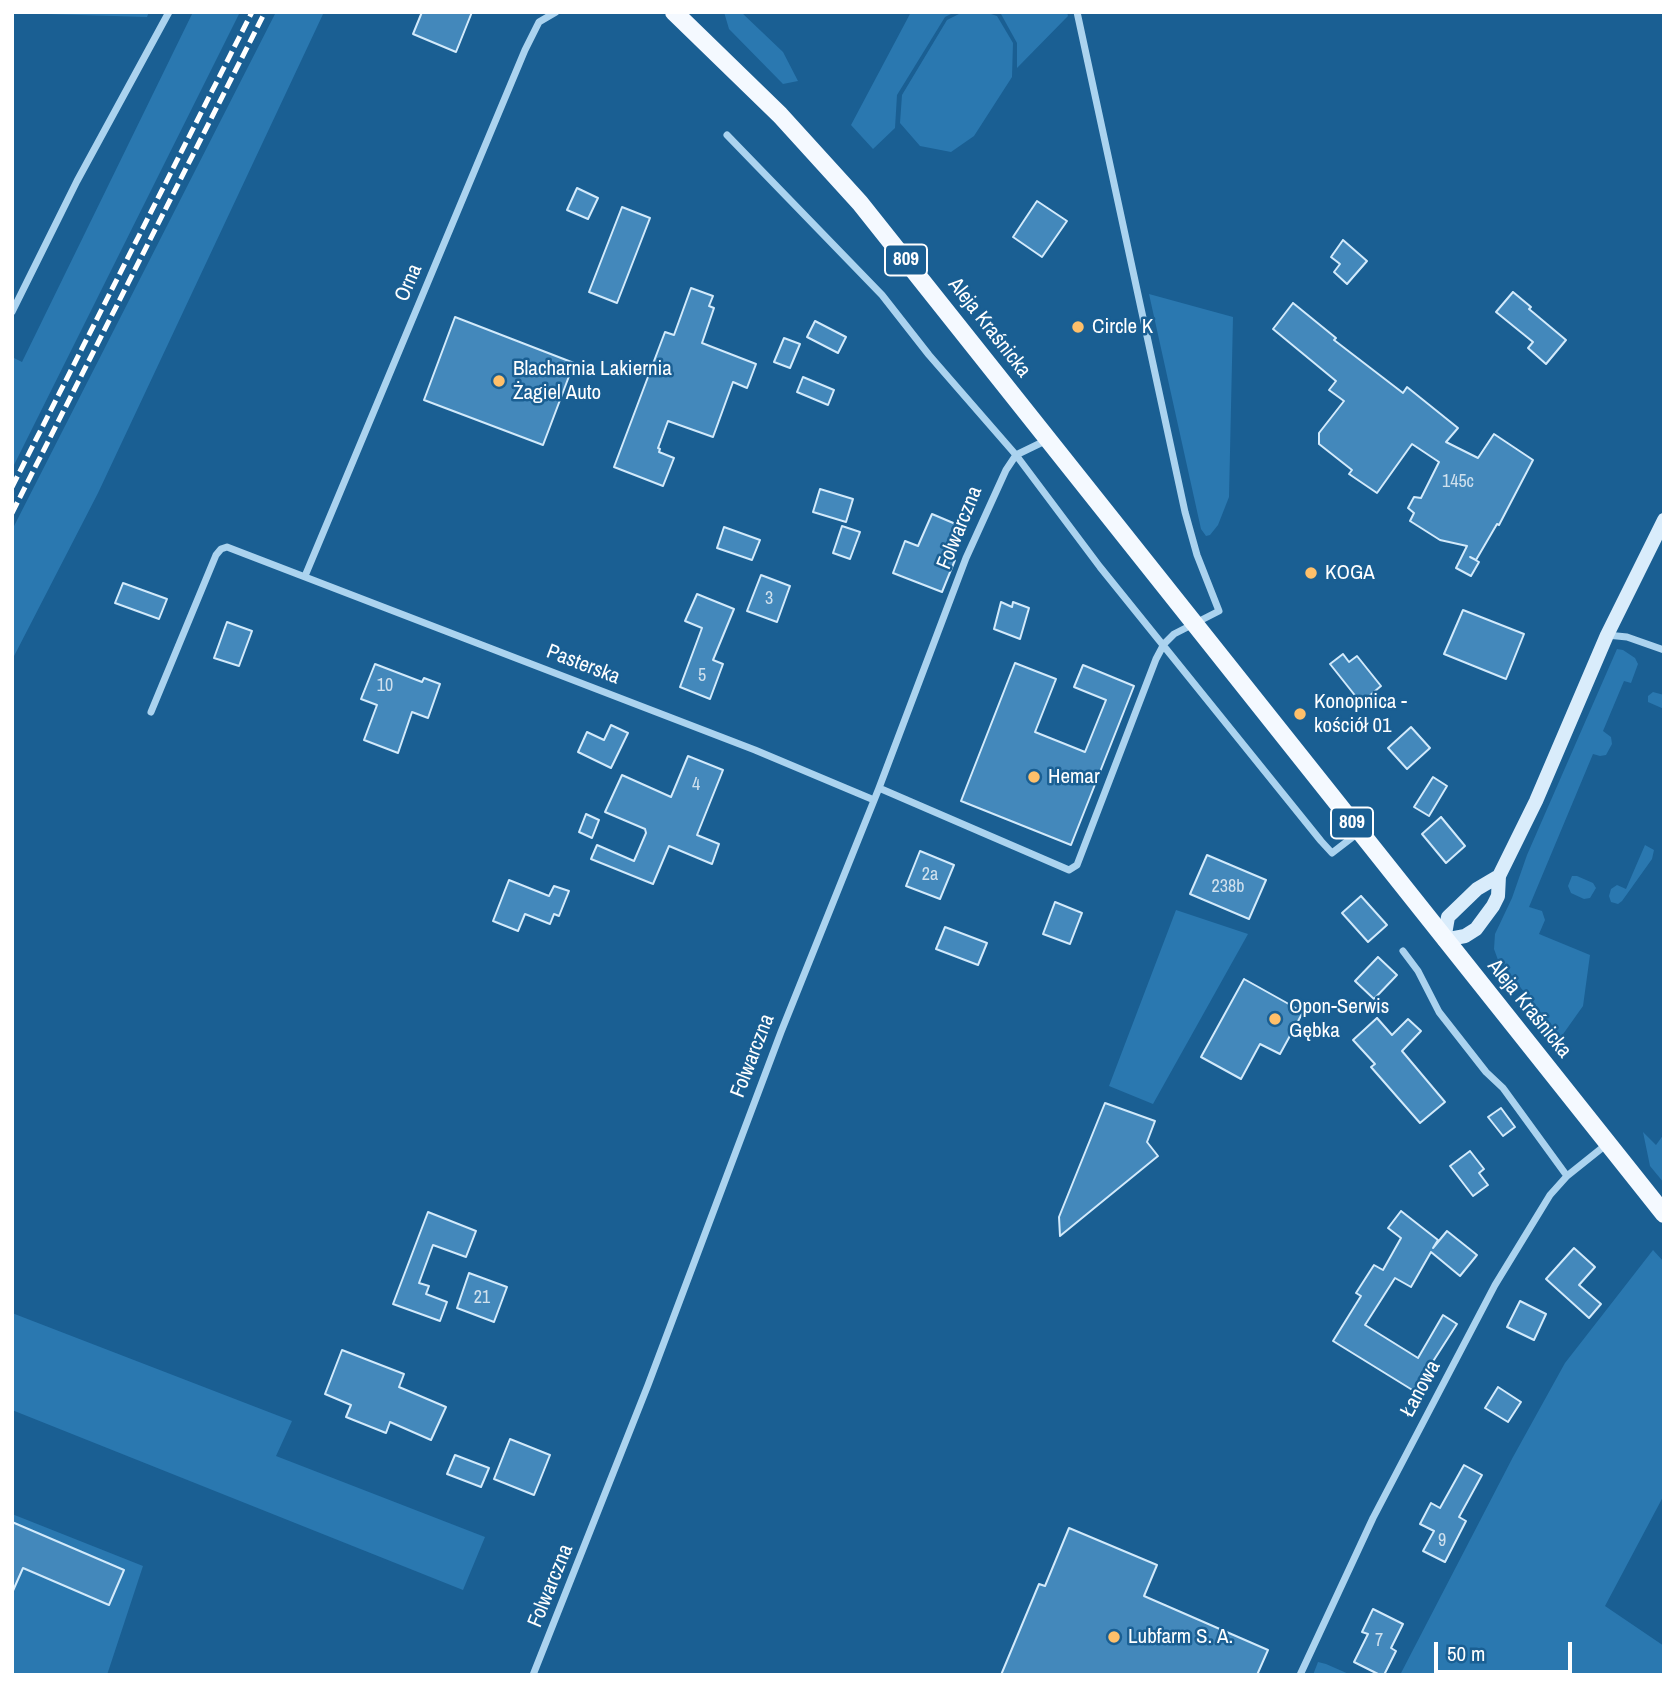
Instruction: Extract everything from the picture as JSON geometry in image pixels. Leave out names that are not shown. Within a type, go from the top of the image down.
[{"type":"main road","name":"Aleja Kraśnicka","points":[[674,12],[751,85],[835,174],[929,288],[1664,1214]]},
{"type":"street","points":[[12,312],[77,181],[169,12]]},
{"type":"street","name":"Orna","points":[[305,576],[525,51],[539,22],[556,12]]},
{"type":"street","points":[[879,788],[1069,870],[1077,865],[1164,644],[1174,634],[1219,611],[1197,555],[1185,512],[1077,12]]},
{"type":"street","points":[[727,135],[882,295],[929,355],[1016,456],[1100,567],[1332,853],[1359,832]]},
{"type":"street","points":[[1016,456],[1048,439]]},
{"type":"street","name":"Folwarczna","points":[[533,1675],[648,1385],[781,1032],[967,558],[997,485],[1016,456]]},
{"type":"street","points":[[1499,876],[1477,890],[1448,917],[1444,940],[1465,936],[1476,929],[1498,896],[1499,876],[1536,801],[1607,635],[1664,520]]},
{"type":"street","name":"Pasterska","points":[[151,712],[216,555],[227,547],[755,750],[874,800]]},
{"type":"street","points":[[1607,635],[1626,637],[1664,650]]},
{"type":"street","points":[[1403,951],[1418,971],[1439,1012],[1486,1072],[1503,1088],[1567,1176]]},
{"type":"street","name":"Łanowa","points":[[1300,1675],[1373,1518],[1495,1285],[1550,1195],[1567,1176],[1607,1143]]},
{"type":"shaded area","points":[[46,12],[149,12],[147,17]]},
{"type":"shaded area","points":[[193,12],[240,12],[12,469],[12,357],[22,362]]},
{"type":"shaded area","points":[[276,12],[324,12],[98,493],[12,660],[12,530]]},
{"type":"shaded area","points":[[724,12],[741,12],[783,52],[798,81],[783,84],[729,29]]},
{"type":"shaded area","points":[[911,12],[955,12],[945,17],[897,95],[895,128],[873,149],[851,125]]},
{"type":"shaded area","points":[[963,12],[985,12],[997,16],[1013,43],[1012,77],[974,136],[951,152],[920,146],[900,123],[902,95],[947,20]]},
{"type":"shaded area","points":[[997,12],[1067,12],[1068,16],[1017,68],[1017,43],[1001,14]]},
{"type":"shaded area","points":[[1149,294],[1233,317],[1229,497],[1218,525],[1206,536],[1201,529]]},
{"type":"shaded area","points":[[1617,649],[1635,658],[1638,664],[1631,683],[1624,681],[1603,731],[1611,737],[1612,744],[1606,755],[1593,754],[1529,907],[1542,911],[1545,920],[1539,934],[1590,955],[1583,1006],[1561,1037],[1498,960],[1494,949],[1495,934]]},
{"type":"shaded area","points":[[1653,692],[1664,695],[1664,709],[1648,702],[1648,696]]},
{"type":"shaded area","points":[[1645,845],[1654,850],[1652,859],[1622,901],[1618,904],[1611,902],[1611,889],[1617,885],[1626,889]]},
{"type":"shaded area","points":[[1572,876],[1593,883],[1596,888],[1590,898],[1584,899],[1571,893],[1568,886]]},
{"type":"shaded area","points":[[1176,910],[1248,934],[1153,1104],[1109,1086]]},
{"type":"shaded area","points":[[1643,1132],[1656,1145],[1664,1134],[1664,1183],[1650,1166]]},
{"type":"shaded area","points":[[1653,1250],[1664,1262],[1664,1495],[1605,1606],[1664,1646],[1664,1675],[1400,1675],[1565,1363]]},
{"type":"shaded area","points":[[12,1313],[292,1421],[276,1456],[485,1537],[463,1590],[12,1410]]},
{"type":"shaded area","points":[[12,1514],[143,1566],[107,1675],[12,1675]]},
{"type":"shaded area","points":[[1318,1662],[1326,1664],[1351,1675],[1313,1675]]},
{"type":"building","points":[[422,12],[472,12],[456,52],[413,34]]},
{"type":"building","points":[[577,188],[598,198],[588,219],[567,210]]},
{"type":"building","points":[[1037,201],[1067,221],[1042,257],[1013,237]]},
{"type":"building","points":[[622,207],[650,218],[617,303],[589,292]]},
{"type":"building","points":[[1343,240],[1367,261],[1347,284],[1334,272],[1340,264],[1331,257]]},
{"type":"building","points":[[691,288],[713,296],[709,306],[714,308],[702,343],[756,364],[747,388],[733,382],[713,437],[668,421],[658,448],[659,452],[674,458],[663,486],[614,467],[665,332],[674,335]]},
{"type":"building","points":[[1513,292],[1566,340],[1546,364],[1528,348],[1533,342],[1496,312]]},
{"type":"building","points":[[1293,303],[1336,338],[1334,340],[1403,393],[1407,387],[1458,428],[1446,442],[1478,458],[1494,434],[1533,460],[1499,525],[1497,524],[1476,560],[1470,557],[1479,562],[1471,576],[1456,568],[1467,546],[1440,540],[1410,521],[1414,513],[1408,508],[1414,497],[1421,498],[1439,462],[1412,444],[1377,493],[1349,474],[1352,470],[1319,444],[1319,433],[1344,401],[1329,390],[1336,381],[1273,329]]},
{"type":"building","name":"Blacharnia Lakiernia Żagiel Auto","points":[[455,317],[574,363],[543,445],[424,400]]},
{"type":"building","points":[[815,321],[846,337],[838,353],[807,337]]},
{"type":"building","points":[[784,338],[800,344],[790,368],[774,362]]},
{"type":"building","points":[[803,377],[834,390],[828,405],[797,392]]},
{"type":"building","points":[[820,489],[853,499],[846,522],[813,512]]},
{"type":"building","points":[[932,514],[958,525],[945,556],[955,560],[942,592],[893,573],[905,541],[918,546]]},
{"type":"building","points":[[842,526],[860,532],[850,559],[833,553]]},
{"type":"building","points":[[724,527],[760,540],[752,560],[717,548]]},
{"type":"building","points":[[761,575],[790,586],[777,622],[747,611]]},
{"type":"building","points":[[123,583],[167,599],[159,619],[115,603]]},
{"type":"building","points":[[697,594],[734,609],[713,660],[723,664],[710,699],[680,687],[702,628],[685,621]]},
{"type":"building","points":[[1001,602],[1012,607],[1013,602],[1029,608],[1020,639],[994,629]]},
{"type":"building","points":[[1463,610],[1524,634],[1506,679],[1444,654]]},
{"type":"building","points":[[227,622],[252,631],[239,666],[214,658]]},
{"type":"building","points":[[1343,654],[1349,662],[1357,656],[1381,686],[1361,703],[1330,664]]},
{"type":"building","name":"Hemar","points":[[1015,663],[1056,679],[1035,732],[1085,752],[1106,700],[1074,687],[1083,665],[1134,686],[1071,845],[961,801]]},
{"type":"building","points":[[375,664],[422,682],[424,678],[440,684],[428,718],[412,712],[398,753],[364,740],[377,705],[361,699]]},
{"type":"building","points":[[611,725],[628,733],[611,768],[578,752],[587,732],[604,740]]},
{"type":"building","points":[[1411,727],[1430,748],[1407,769],[1388,748]]},
{"type":"building","points":[[688,756],[723,770],[697,835],[719,844],[712,864],[669,846],[653,884],[591,859],[597,845],[634,861],[646,833],[645,829],[605,812],[622,775],[671,797]]},
{"type":"building","points":[[1433,777],[1447,786],[1429,816],[1414,807]]},
{"type":"building","points":[[586,814],[599,820],[592,838],[579,832]]},
{"type":"building","points":[[1441,817],[1465,846],[1446,863],[1422,834]]},
{"type":"building","points":[[920,851],[954,865],[940,899],[906,886]]},
{"type":"building","points":[[1207,855],[1266,880],[1249,919],[1190,894]]},
{"type":"building","points":[[509,880],[549,896],[554,886],[569,891],[559,916],[554,914],[550,924],[525,914],[518,931],[493,921]]},
{"type":"building","points":[[1361,896],[1387,925],[1368,942],[1342,913]]},
{"type":"building","points":[[1055,902],[1082,913],[1070,944],[1043,934]]},
{"type":"building","points":[[945,927],[987,943],[978,965],[936,949]]},
{"type":"building","points":[[1378,957],[1397,975],[1374,999],[1355,981]]},
{"type":"building","points":[[1244,979],[1303,1012],[1280,1054],[1260,1044],[1241,1079],[1201,1057]]},
{"type":"building","points":[[1377,1018],[1392,1035],[1408,1019],[1421,1031],[1402,1051],[1445,1102],[1420,1123],[1371,1067],[1375,1064],[1353,1040]]},
{"type":"building","points":[[1105,1103],[1155,1121],[1147,1142],[1158,1156],[1060,1236],[1059,1217]]},
{"type":"building","points":[[1501,1108],[1515,1127],[1503,1136],[1488,1117]]},
{"type":"building","points":[[1470,1151],[1484,1169],[1479,1173],[1488,1185],[1473,1196],[1450,1166]]},
{"type":"building","points":[[1401,1211],[1438,1240],[1433,1248],[1447,1231],[1477,1255],[1460,1276],[1431,1252],[1411,1287],[1395,1278],[1365,1325],[1418,1358],[1443,1315],[1457,1324],[1414,1391],[1333,1341],[1361,1296],[1356,1293],[1374,1265],[1383,1270],[1401,1238],[1388,1228]]},
{"type":"building","points":[[428,1212],[476,1231],[466,1257],[433,1245],[419,1283],[429,1286],[426,1294],[447,1302],[440,1321],[393,1304]]},
{"type":"building","points":[[1574,1248],[1595,1267],[1579,1285],[1601,1304],[1589,1318],[1546,1279]]},
{"type":"building","points":[[469,1273],[507,1287],[494,1322],[457,1308]]},
{"type":"building","points":[[1520,1301],[1546,1314],[1534,1340],[1507,1327]]},
{"type":"building","points":[[342,1350],[404,1374],[399,1387],[446,1407],[431,1440],[390,1422],[386,1433],[346,1417],[351,1405],[325,1394]]},
{"type":"building","points":[[1498,1387],[1521,1402],[1508,1422],[1485,1408]]},
{"type":"building","points":[[510,1439],[550,1455],[534,1495],[494,1479]]},
{"type":"building","points":[[455,1455],[489,1468],[481,1487],[447,1474]]},
{"type":"building","points":[[1464,1465],[1482,1475],[1459,1517],[1466,1521],[1445,1562],[1423,1551],[1434,1531],[1420,1524],[1431,1503],[1440,1508]]},
{"type":"building","points":[[12,1522],[124,1570],[109,1605],[23,1568],[12,1593]]},
{"type":"building","points":[[1069,1528],[1157,1565],[1144,1596],[1268,1650],[1257,1675],[1001,1675],[1039,1584],[1045,1586]]},
{"type":"building","points":[[1373,1609],[1403,1624],[1391,1648],[1396,1651],[1384,1675],[1354,1662],[1368,1634],[1362,1632]]},
{"type":"railway","points":[[12,487],[252,12]]},
{"type":"railway","points":[[12,513],[265,12]]},
{"type":"place","name":"Circle K","points":[[1078,327]]},
{"type":"place","name":"Blacharnia Lakiernia Żagiel Auto","points":[[499,381]]},
{"type":"place","name":"KOGA","points":[[1311,573]]},
{"type":"place","name":"Konopnica - kościół 01","points":[[1300,714]]},
{"type":"place","name":"Hemar","points":[[1034,777]]},
{"type":"place","name":"Opon-Serwis Gębka","points":[[1275,1019]]},
{"type":"place","name":"Lubfarm S. A.","points":[[1114,1637]]}]
